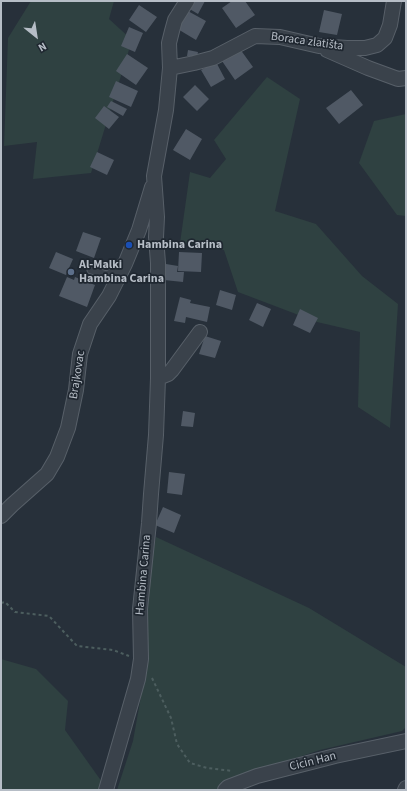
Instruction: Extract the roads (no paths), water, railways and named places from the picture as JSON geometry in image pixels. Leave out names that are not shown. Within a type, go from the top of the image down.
[{"type":"street","name":"Hambina Carina","points":[[106,790],[138,680],[141,659],[140,609],[156,435],[158,378],[158,263],[154,176],[166,110],[170,68],[169,43],[175,20],[187,1]]},
{"type":"street","name":"Boraca zlatišta","points":[[170,68],[213,58],[255,36],[280,37],[319,46],[365,48],[377,45],[385,38],[390,25],[394,1]]},
{"type":"street","points":[[319,46],[368,68],[398,79],[406,78]]},
{"type":"street","name":"Brajkovac","points":[[1,516],[47,474],[57,457],[68,428],[76,390],[80,354],[90,324],[109,296],[125,264],[139,230],[154,176]]},
{"type":"street","points":[[158,378],[168,374],[172,370],[200,332]]},
{"type":"street","name":"Cicin Han","points":[[225,790],[257,776],[335,756],[405,742]]},
{"type":"lane","points":[[91,270],[107,275],[110,274],[132,247]]},
{"type":"place","name":"Hambina Carina","points":[[129,245]]},
{"type":"place","name":"Al-Malki Hambina Carina","points":[[71,272]]}]
